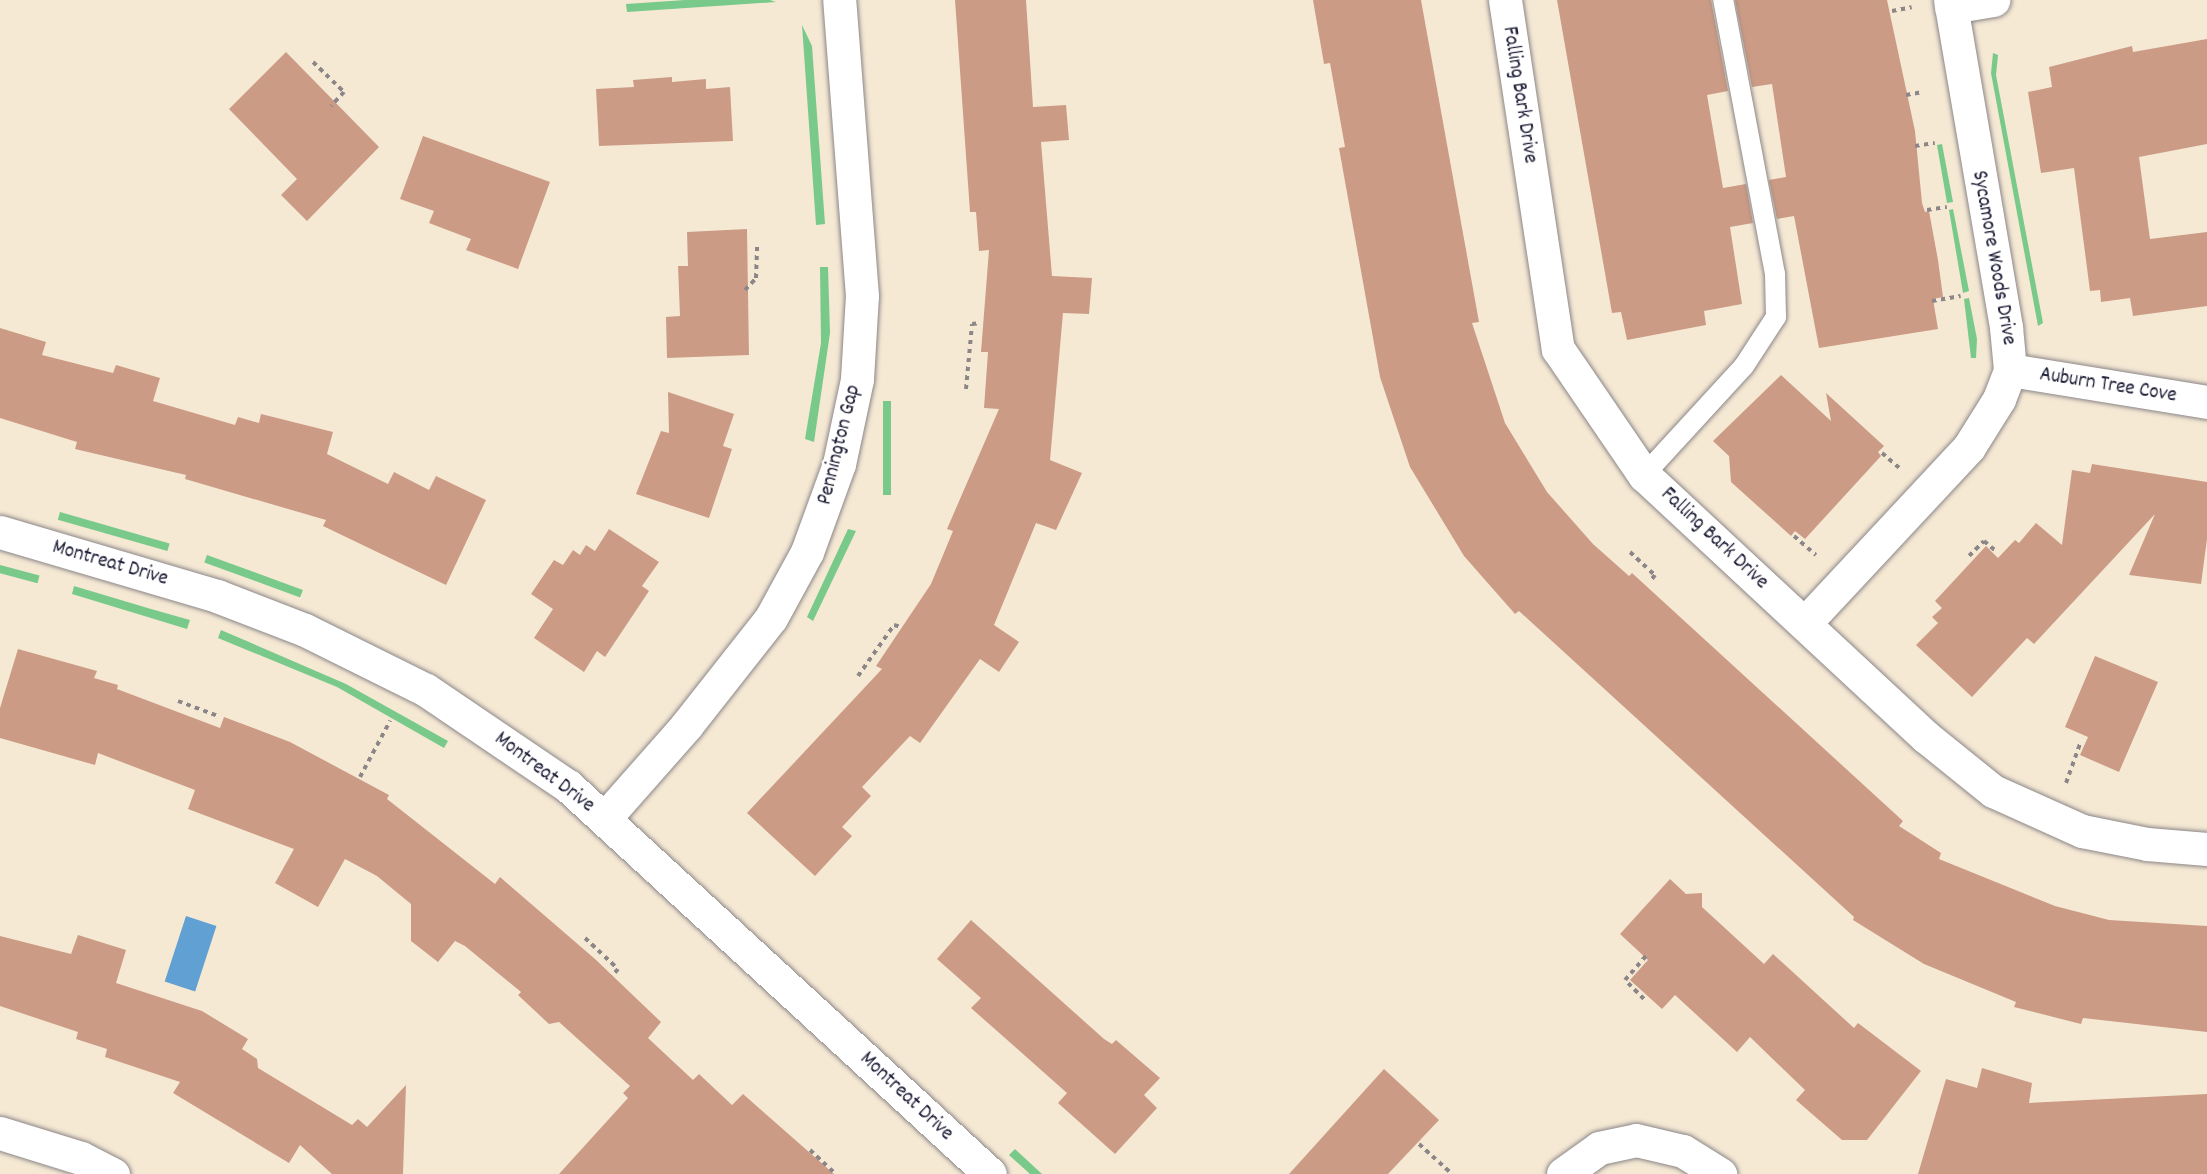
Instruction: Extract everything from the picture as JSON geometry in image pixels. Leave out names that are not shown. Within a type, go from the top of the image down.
[{"type":"street","name":"Pennington Gap","points":[[605,818],[686,726],[771,618],[807,552],[839,464],[857,379],[862,296],[839,0]]},
{"type":"street","name":"Falling Bark Drive","points":[[1505,0],[1558,349],[1644,475],[1956,764],[1993,791],[2082,831],[2147,844],[2207,849]]},
{"type":"street","points":[[1951,3],[1993,0]]},
{"type":"street","name":"Sycamore Woods Drive","points":[[1804,623],[1969,447],[1999,399],[2010,370],[2007,327],[1951,3]]},
{"type":"street","name":"Auburn Tree Cove","points":[[2010,370],[2207,402]]},
{"type":"street","name":"Montreat Drive","points":[[0,532],[217,596],[363,657],[426,690],[568,786],[990,1174]]},
{"type":"street","points":[[0,1133],[81,1158],[113,1174]]},
{"type":"street","points":[[1563,1174],[1599,1148],[1636,1140],[1683,1151],[1720,1174]]},
{"type":"lane","points":[[1644,475],[1744,366],[1776,316],[1775,274],[1723,0]]},
{"type":"path","points":[[1892,11],[1918,6]]},
{"type":"path","points":[[313,62],[344,92],[331,106]]},
{"type":"path","points":[[1906,95],[1923,92]]},
{"type":"path","points":[[1915,146],[1942,141]]},
{"type":"path","points":[[1927,210],[1954,206]]},
{"type":"path","points":[[745,290],[756,279],[757,247]]},
{"type":"path","points":[[1932,301],[1970,294]]},
{"type":"path","points":[[966,389],[972,324],[981,323]]},
{"type":"path","points":[[1882,453],[1904,473]]},
{"type":"path","points":[[1794,536],[1819,558]]},
{"type":"path","points":[[1970,556],[1984,541],[1997,552]]},
{"type":"path","points":[[1630,552],[1655,575],[1651,580]]},
{"type":"path","points":[[858,676],[892,627],[901,627]]},
{"type":"path","points":[[178,701],[218,716]]},
{"type":"path","points":[[360,777],[390,721]]},
{"type":"path","points":[[2063,793],[2080,744]]},
{"type":"path","points":[[585,938],[618,969],[612,976]]},
{"type":"path","points":[[1644,999],[1625,980],[1647,955]]},
{"type":"path","points":[[1419,1144],[1452,1174]]},
{"type":"path","points":[[810,1150],[836,1174]]},
{"type":"green space","points":[[685,0],[770,0],[776,2],[627,12],[626,4]]},
{"type":"green space","points":[[802,25],[812,46],[825,224],[816,225]]},
{"type":"green space","points":[[1993,53],[1998,55],[1996,75],[2043,323],[2038,326],[1991,73]]},
{"type":"green space","points":[[1942,144],[1953,202],[1947,203],[1937,145]]},
{"type":"green space","points":[[1953,209],[1969,291],[1963,293],[1949,210]]},
{"type":"green space","points":[[820,267],[828,267],[830,333],[814,442],[805,439],[821,343]]},
{"type":"green space","points":[[1969,298],[1977,339],[1976,358],[1971,358],[1964,299]]},
{"type":"green space","points":[[883,401],[891,401],[891,495],[883,495]]},
{"type":"green space","points":[[60,512],[170,543],[167,551],[58,520]]},
{"type":"green space","points":[[848,529],[856,531],[813,621],[807,617]]},
{"type":"green space","points":[[207,555],[303,590],[300,597],[204,563]]},
{"type":"green space","points":[[0,565],[40,576],[38,583],[0,573]]},
{"type":"green space","points":[[74,586],[190,620],[187,629],[72,594]]},
{"type":"green space","points":[[221,630],[346,684],[448,741],[444,748],[337,687],[218,638]]},
{"type":"green space","points":[[1015,1149],[1042,1174],[1030,1174],[1009,1155]]},
{"type":"water","points":[[186,916],[216,926],[195,992],[165,982]]},
{"type":"building","points":[[955,0],[1026,0],[1033,107],[1066,105],[1069,140],[1041,142],[1052,276],[1092,278],[1089,314],[1063,313],[1050,460],[1082,473],[1056,530],[1036,523],[994,625],[1019,642],[999,672],[980,659],[920,743],[910,736],[862,787],[871,796],[842,827],[852,836],[815,876],[747,813],[882,669],[876,666],[931,584],[953,531],[947,529],[999,409],[984,408],[988,352],[981,352],[989,250],[979,251],[976,212],[970,212]]},
{"type":"building","points":[[1313,0],[1421,0],[1479,322],[1472,323],[1505,423],[1547,492],[1593,544],[1629,576],[1632,573],[1903,821],[1899,826],[1941,853],[1939,859],[2055,906],[2109,920],[2207,926],[2207,1032],[2083,1018],[2081,1024],[2014,1007],[2016,1002],[1924,964],[1853,920],[1854,917],[1519,611],[1515,614],[1464,556],[1410,467],[1380,377],[1339,148],[1345,147],[1330,63],[1324,64]]},
{"type":"building","points":[[1557,0],[1711,0],[1728,91],[1707,95],[1723,188],[1746,184],[1753,223],[1730,227],[1742,304],[1704,311],[1706,325],[1627,340],[1621,312],[1612,313]]},
{"type":"building","points":[[1735,0],[1887,0],[1915,131],[1922,203],[1925,212],[1929,211],[1938,260],[1943,297],[1933,299],[1938,329],[1819,348],[1794,216],[1777,219],[1769,180],[1786,177],[1772,84],[1752,87]]},
{"type":"building","points":[[2207,39],[2207,144],[2139,157],[2150,239],[2207,232],[2207,306],[2133,316],[2130,298],[2101,302],[2100,290],[2090,291],[2074,168],[2041,173],[2028,92],[2052,87],[2049,67],[2132,46],[2133,52]]},
{"type":"building","points":[[286,52],[379,147],[307,221],[281,195],[297,179],[229,109]]},
{"type":"building","points":[[672,77],[672,82],[706,79],[706,89],[730,87],[733,141],[599,146],[596,89],[634,87],[633,80]]},
{"type":"building","points":[[423,136],[550,182],[518,269],[466,250],[471,239],[429,223],[434,211],[400,199]]},
{"type":"building","points":[[747,229],[749,355],[667,358],[666,317],[680,316],[678,266],[688,266],[687,232]]},
{"type":"building","points":[[0,328],[46,342],[42,355],[113,373],[116,365],[160,378],[153,401],[235,425],[238,417],[259,423],[261,414],[333,432],[327,454],[388,484],[394,472],[429,490],[436,476],[486,500],[446,585],[323,526],[326,520],[185,479],[186,475],[75,449],[77,442],[0,418]]},
{"type":"building","points":[[1781,375],[1831,421],[1826,393],[1884,446],[1878,452],[1881,456],[1805,539],[1795,531],[1791,536],[1731,482],[1729,456],[1713,441]]},
{"type":"building","points":[[668,392],[734,414],[723,446],[732,449],[709,518],[636,494],[661,431],[669,433]]},
{"type":"building","points":[[2092,464],[2207,482],[2207,539],[2201,584],[2129,575],[2155,514],[2034,644],[2027,638],[1972,697],[1916,645],[1938,623],[1932,617],[1942,608],[1935,601],[1986,546],[1998,558],[2015,540],[2019,543],[2036,523],[2062,545],[2072,470],[2090,473]]},
{"type":"building","points":[[609,529],[659,562],[642,586],[649,591],[605,657],[597,651],[584,672],[534,638],[553,609],[531,594],[554,560],[563,565],[573,550],[580,555],[586,545],[595,551]]},
{"type":"building","points":[[18,649],[97,671],[94,678],[118,685],[117,689],[220,728],[224,717],[290,742],[389,795],[387,799],[495,884],[500,877],[595,959],[661,1022],[648,1038],[693,1080],[699,1074],[732,1105],[743,1094],[834,1174],[559,1174],[628,1098],[623,1093],[630,1086],[559,1022],[549,1024],[518,995],[521,992],[465,946],[455,941],[438,962],[411,941],[411,904],[377,876],[345,859],[318,907],[275,883],[294,849],[188,809],[195,790],[98,753],[95,765],[0,738],[0,708]]},
{"type":"building","points":[[2095,656],[2158,682],[2119,772],[2080,755],[2088,737],[2065,727]]},
{"type":"building","points":[[1670,879],[1686,894],[1702,893],[1702,907],[1764,964],[1773,954],[1854,1028],[1858,1023],[1921,1071],[1867,1140],[1842,1140],[1796,1100],[1805,1090],[1750,1037],[1737,1052],[1675,995],[1662,1009],[1630,980],[1648,960],[1620,934]]},
{"type":"building","points":[[971,920],[1104,1039],[1112,1044],[1116,1040],[1160,1078],[1144,1095],[1157,1108],[1115,1154],[1058,1103],[1067,1093],[971,1008],[981,998],[937,959]]},
{"type":"building","points":[[78,935],[126,950],[116,983],[202,1011],[248,1039],[242,1049],[257,1059],[258,1068],[352,1125],[358,1119],[367,1127],[406,1085],[403,1174],[332,1174],[300,1145],[289,1163],[173,1093],[180,1082],[105,1057],[107,1049],[76,1039],[78,1032],[0,1006],[0,936],[71,954]]},
{"type":"building","points":[[1982,1068],[2032,1083],[2029,1103],[2207,1094],[2207,1174],[1918,1174],[1946,1079],[1977,1088]]},
{"type":"building","points":[[1384,1069],[1439,1120],[1388,1174],[1289,1174]]}]
